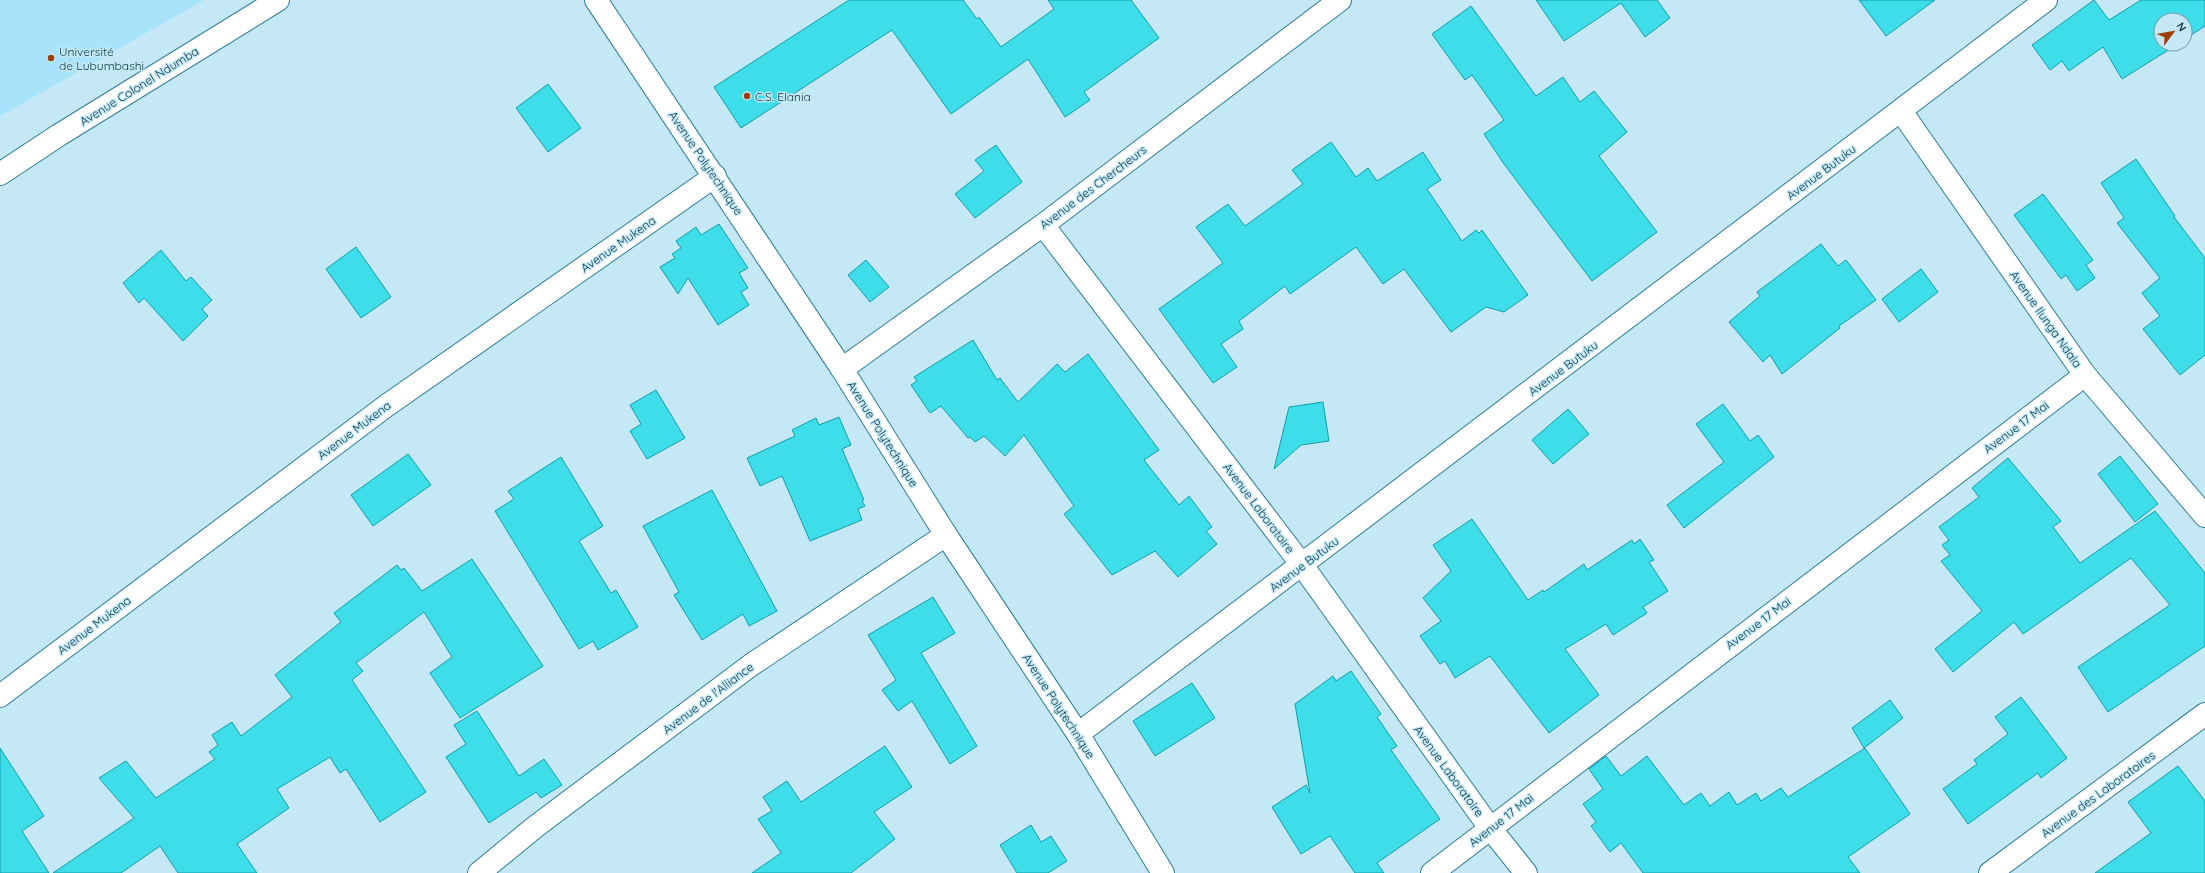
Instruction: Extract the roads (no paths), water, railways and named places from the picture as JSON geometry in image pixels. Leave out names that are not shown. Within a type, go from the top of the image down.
[{"type":"street","name":"Avenue Colonel Ndumba","points":[[0,174],[59,135],[278,0]]},
{"type":"street","name":"Avenue Polytechnique","points":[[596,0],[715,176],[842,369],[946,534],[1078,734],[1163,873]]},
{"type":"street","name":"Avenue des Chercheurs","points":[[842,369],[1043,225],[1340,0]]},
{"type":"street","name":"Avenue Butuku","points":[[1078,734],[1901,111],[2039,2]]},
{"type":"street","name":"Avenue Ilunga Ndala","points":[[1901,111],[2085,375],[2205,516]]},
{"type":"street","name":"Avenue Mukena","points":[[0,696],[386,406],[715,176]]},
{"type":"street","name":"Avenue Laboratoire","points":[[1043,225],[1302,565],[1490,828],[1526,873]]},
{"type":"street","name":"Avenue 17 Mai","points":[[1432,873],[2085,375]]},
{"type":"street","name":"Avenue de l'Alliance","points":[[479,873],[535,827],[751,665],[946,534]]},
{"type":"street","name":"Avenue des Laboratoires","points":[[1990,873],[2205,714]]},
{"type":"place","name":"Université de Lubumbashi","points":[[51,58]]},
{"type":"place","name":"C.S. Elania","points":[[747,96]]}]
